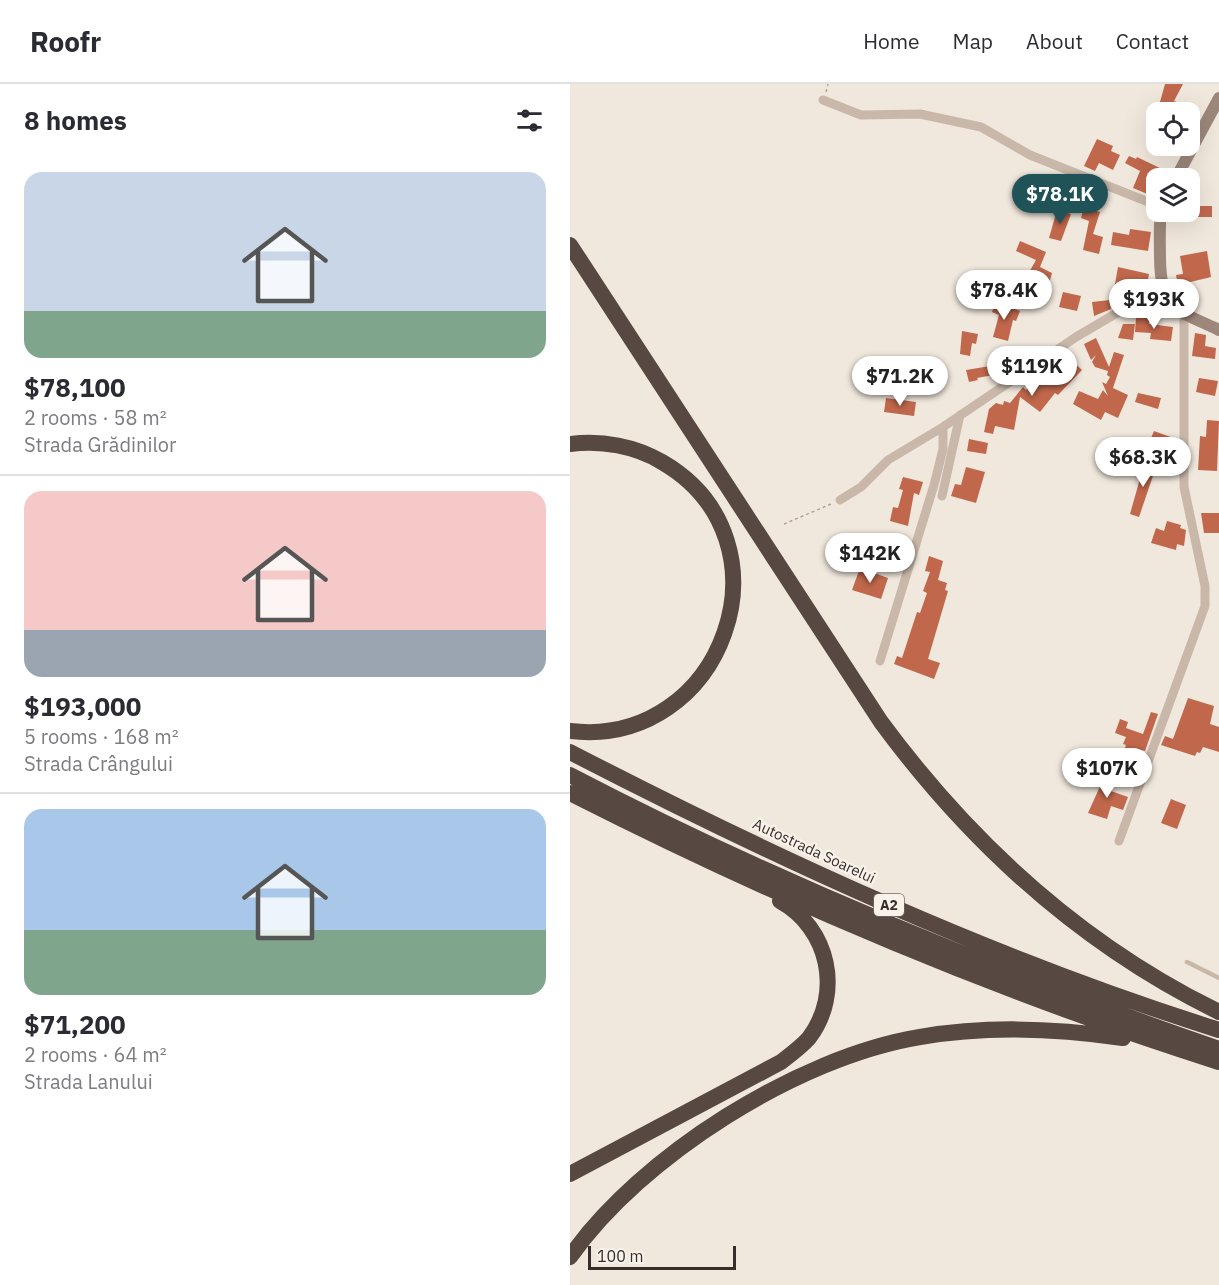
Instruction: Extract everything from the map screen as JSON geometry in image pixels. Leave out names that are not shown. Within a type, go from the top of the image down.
[{"type":"highway","points":[[570,245],[881,722],[958,819],[1019,878],[1083,930],[1150,974],[1219,1012]]},
{"type":"highway","points":[[570,444],[597,443],[640,452],[666,465],[693,486],[713,511],[723,531],[733,566],[732,609],[718,651],[692,687],[658,713],[614,729],[570,731]]},
{"type":"highway","name":"Autostrada Soarelui","points":[[570,752],[731,833],[913,916],[1072,978],[1219,1030]]},
{"type":"highway","name":"A2","points":[[570,775],[718,849],[905,933],[1087,1003],[1219,1048]]},
{"type":"highway","points":[[570,793],[715,864],[815,909],[985,980],[1162,1044],[1219,1062]]},
{"type":"highway","points":[[570,1174],[781,1062],[808,1038],[816,1026],[827,999],[829,981],[825,955],[814,933],[798,914],[784,903],[715,864]]},
{"type":"highway","points":[[570,1257],[617,1202],[677,1149],[713,1124],[761,1098],[813,1071],[860,1052],[918,1037],[998,1028],[1092,1033],[1162,1044]]},
{"type":"street","points":[[1181,168],[1219,98]]},
{"type":"street","points":[[823,100],[861,115],[920,114],[981,127],[1030,155],[1146,201]]},
{"type":"street","points":[[1161,222],[1161,287],[1169,302],[1184,314],[1219,330]]},
{"type":"street","points":[[840,500],[861,487],[888,460],[943,427],[1076,337],[1161,287]]},
{"type":"street","points":[[1119,841],[1192,648],[1206,596],[1184,487],[1184,314]]},
{"type":"street","points":[[942,496],[960,415]]},
{"type":"street","points":[[880,661],[934,485],[943,449],[943,427]]},
{"type":"lane","points":[[1187,962],[1219,978]]},
{"type":"path","points":[[784,524],[840,500]]},
{"type":"building","points":[[1165,84],[1183,84],[1174,101],[1177,102],[1160,102]]},
{"type":"building","points":[[1097,139],[1113,146],[1111,151],[1120,155],[1113,170],[1099,163],[1095,171],[1084,166]]},
{"type":"building","points":[[1129,156],[1136,159],[1137,157],[1160,168],[1146,168],[1146,193],[1133,188],[1140,171],[1125,163]]},
{"type":"building","points":[[1200,206],[1212,206],[1212,217],[1200,217]]},
{"type":"building","points":[[1084,207],[1100,212],[1093,234],[1103,237],[1099,254],[1083,250],[1089,221],[1081,218]]},
{"type":"building","points":[[1057,210],[1071,214],[1061,241],[1049,238]]},
{"type":"building","points":[[1130,229],[1151,232],[1148,251],[1111,245],[1113,232],[1129,235]]},
{"type":"building","points":[[1020,241],[1046,252],[1040,267],[1052,273],[1049,284],[1037,278],[1028,299],[992,282],[995,276],[1014,284],[1020,272],[1027,276],[1036,260],[1016,251]]},
{"type":"building","points":[[1207,251],[1211,277],[1178,285],[1176,275],[1183,274],[1180,256]]},
{"type":"building","points":[[1118,267],[1149,274],[1147,285],[1127,282],[1124,297],[1113,295]]},
{"type":"building","points":[[1063,292],[1081,296],[1077,311],[1059,307]]},
{"type":"building","points":[[1110,300],[1111,309],[1094,316],[1092,302]]},
{"type":"building","points":[[996,302],[1020,311],[1016,321],[1013,320],[1008,341],[993,337],[999,315],[992,312]]},
{"type":"building","points":[[1136,317],[1149,318],[1149,324],[1173,327],[1171,341],[1150,339],[1151,333],[1135,332]]},
{"type":"building","points":[[1123,324],[1135,324],[1133,340],[1118,338]]},
{"type":"building","points":[[962,331],[978,334],[976,344],[972,343],[970,356],[960,354]]},
{"type":"building","points":[[1195,333],[1206,335],[1205,346],[1216,348],[1215,359],[1192,356]]},
{"type":"building","points":[[1096,338],[1109,367],[1114,352],[1124,355],[1113,388],[1128,395],[1118,418],[1105,412],[1101,420],[1073,404],[1079,391],[1098,399],[1103,390],[1108,396],[1102,382],[1106,384],[1110,377],[1107,375],[1108,371],[1095,367],[1092,362],[1096,355],[1091,360],[1084,344]]},
{"type":"building","points":[[1069,358],[1082,370],[1058,395],[1055,393],[1040,412],[1020,397],[1014,430],[995,426],[993,434],[984,432],[989,409],[996,403],[1003,405],[1004,401],[1010,403],[1023,387],[1026,390],[1042,375],[1051,377]]},
{"type":"building","points":[[1008,363],[1009,372],[977,378],[978,380],[969,382],[966,370]]},
{"type":"building","points":[[1199,378],[1218,381],[1215,396],[1196,392]]},
{"type":"building","points":[[1138,393],[1161,398],[1158,409],[1135,402]]},
{"type":"building","points":[[886,398],[916,402],[914,416],[884,412]]},
{"type":"building","points":[[1207,420],[1219,421],[1217,471],[1198,470],[1200,436],[1206,437]]},
{"type":"building","points":[[1154,431],[1176,439],[1173,447],[1151,438]]},
{"type":"building","points":[[969,439],[988,443],[986,454],[967,451]]},
{"type":"building","points":[[1145,461],[1157,464],[1139,517],[1130,514]]},
{"type":"building","points":[[966,467],[985,472],[976,503],[951,496],[955,484],[961,485]]},
{"type":"building","points":[[903,477],[923,482],[919,495],[914,493],[908,526],[890,521],[893,507],[898,508],[903,490],[899,489]]},
{"type":"building","points":[[1201,513],[1219,513],[1219,533],[1204,533]]},
{"type":"building","points":[[1167,521],[1181,525],[1180,528],[1186,530],[1184,546],[1177,544],[1176,550],[1151,543],[1156,528],[1164,531]]},
{"type":"building","points":[[929,556],[943,561],[938,580],[947,583],[945,590],[948,591],[928,659],[940,663],[934,679],[894,664],[897,656],[902,658],[917,612],[920,613],[927,593],[923,591],[930,572],[925,571]]},
{"type":"building","points":[[860,568],[888,578],[881,599],[852,590]]},
{"type":"building","points":[[1188,698],[1214,706],[1210,724],[1219,727],[1219,752],[1203,747],[1195,756],[1161,745],[1165,736],[1173,739]]},
{"type":"building","points":[[1151,712],[1158,714],[1145,751],[1141,750],[1133,771],[1118,765],[1126,745],[1123,744],[1126,737],[1115,733],[1120,719],[1128,722],[1126,728],[1143,734]]},
{"type":"building","points":[[1107,771],[1114,774],[1108,790],[1128,797],[1123,810],[1111,806],[1107,819],[1088,813]]},
{"type":"building","points":[[1171,799],[1186,805],[1177,829],[1161,823]]}]
